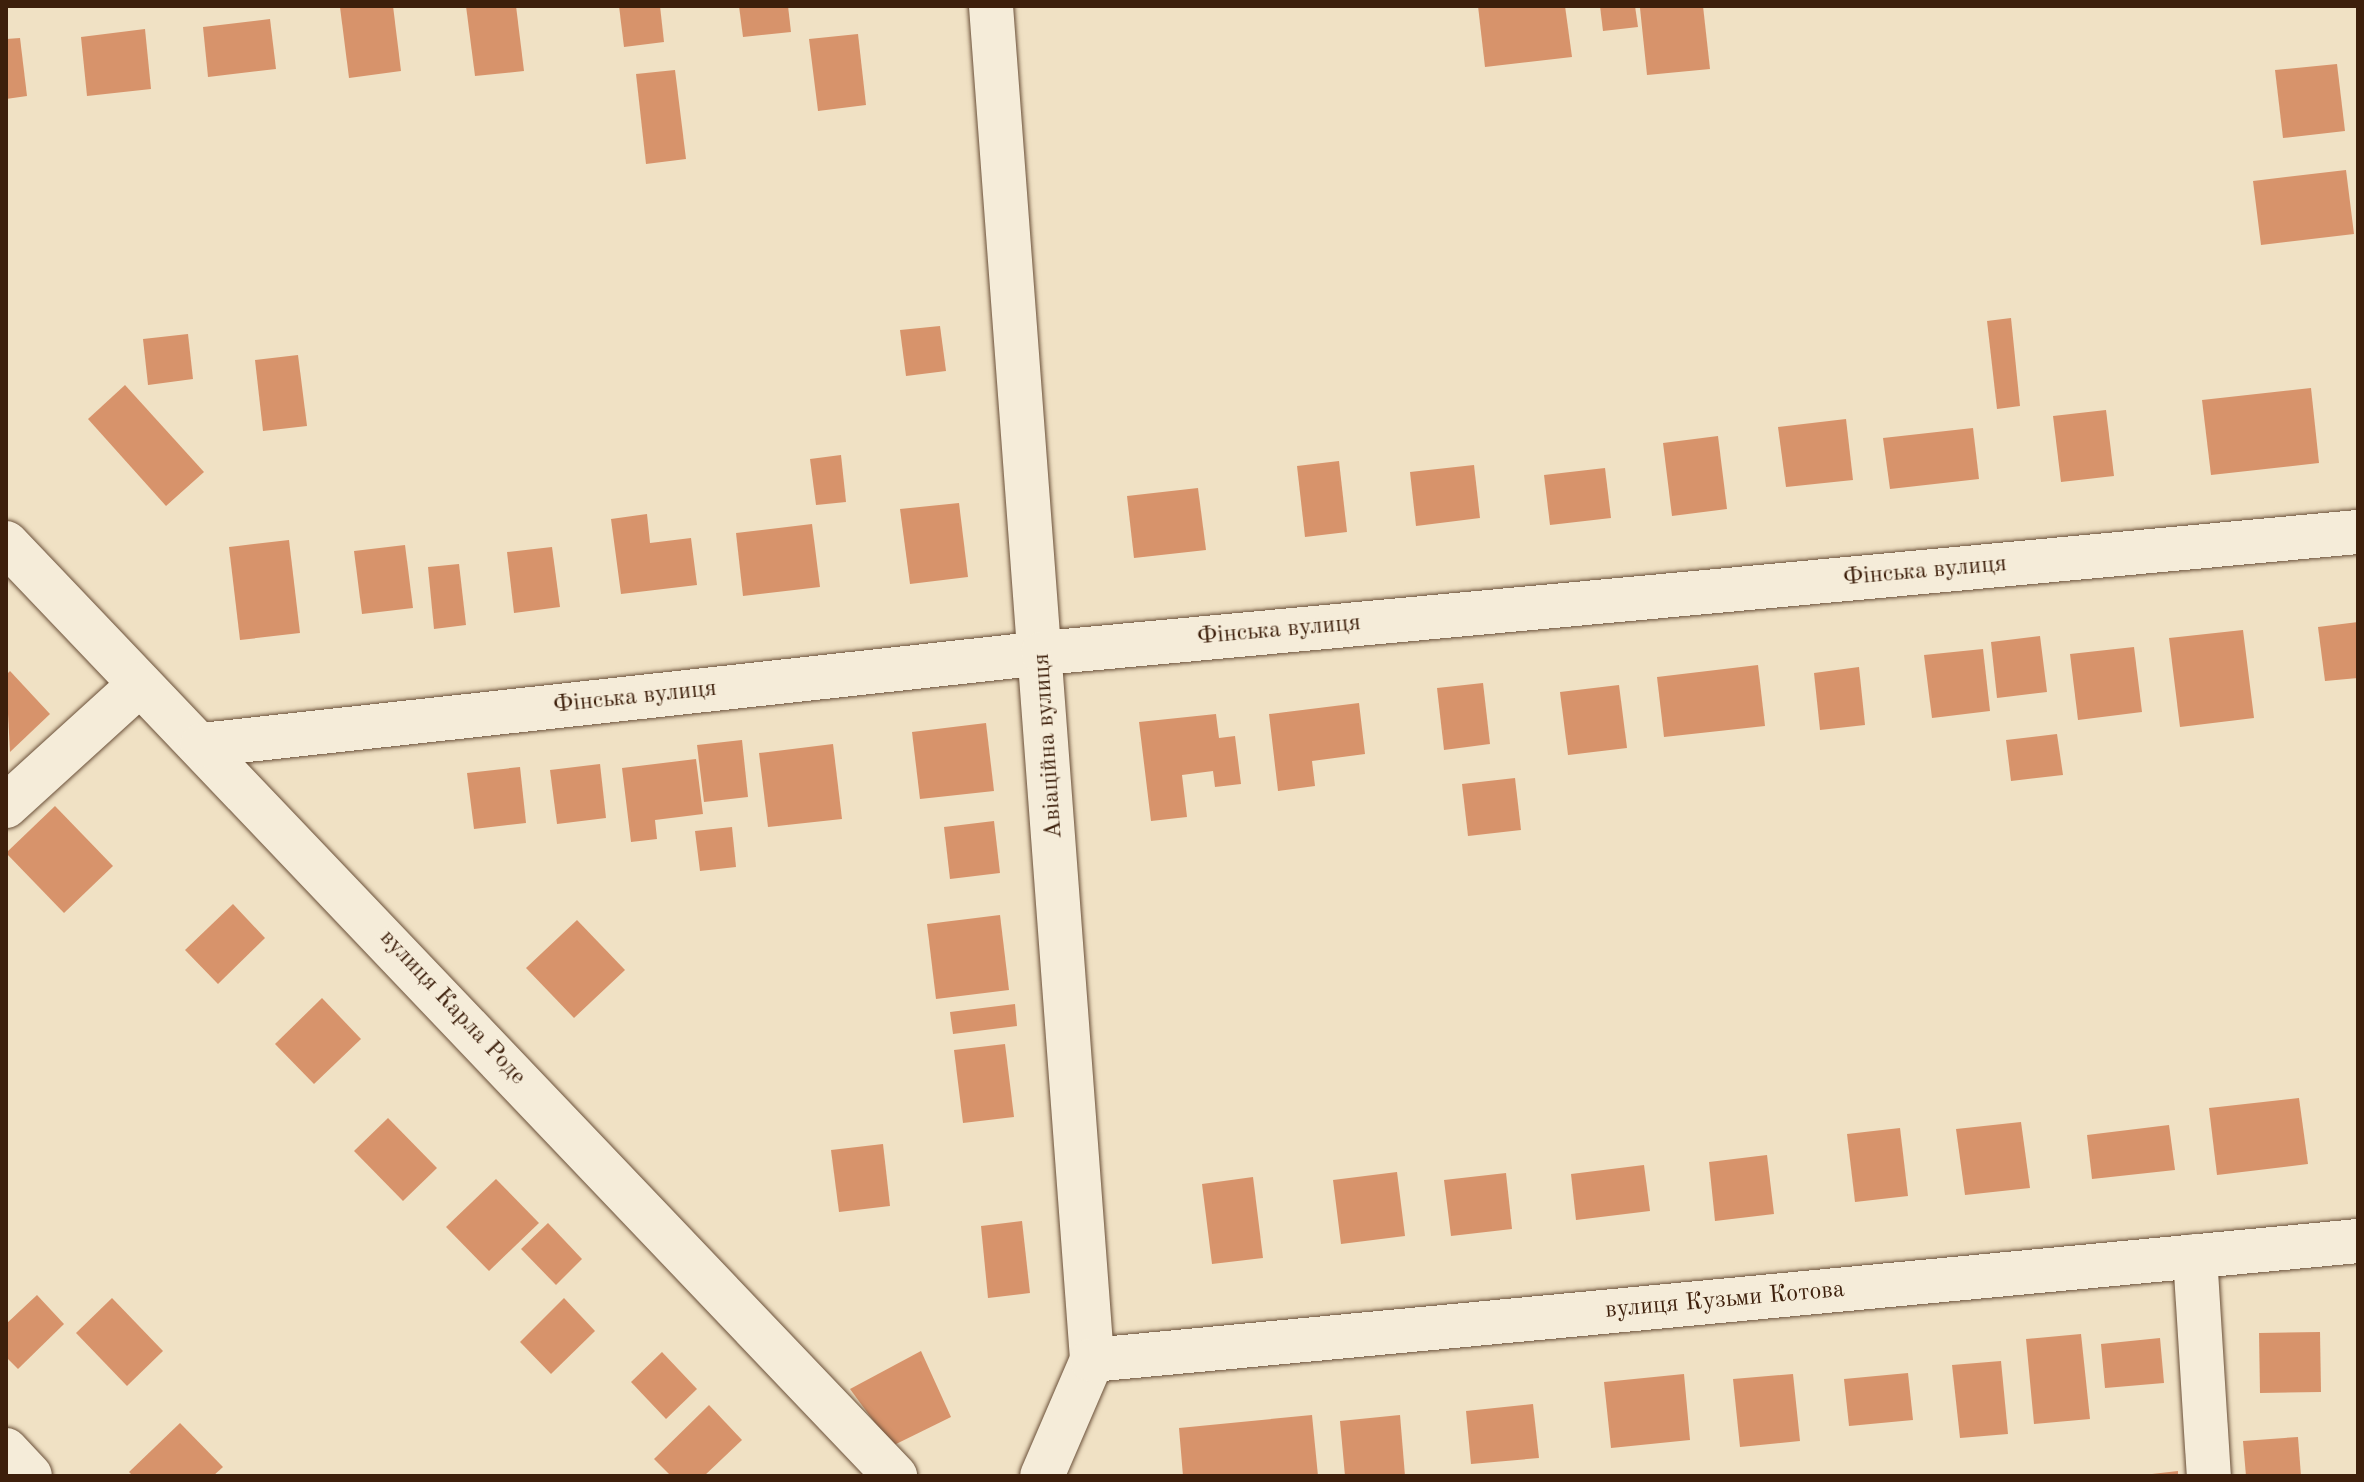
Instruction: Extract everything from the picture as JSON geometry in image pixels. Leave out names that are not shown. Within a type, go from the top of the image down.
[{"type":"street","name":"Авіаційна вулиця","points":[[991,6],[1043,653],[1092,1360],[1042,1476]]},
{"type":"street","name":"Фінська вулиця","points":[[202,745],[1043,653],[2358,532]]},
{"type":"street","name":"вулиця Карла Роде","points":[[6,543],[202,745],[895,1476]]},
{"type":"street","points":[[6,806],[140,684]]},
{"type":"street","name":"вулиця Кузьми Котова","points":[[1092,1360],[2358,1241]]},
{"type":"street","points":[[2195,1256],[2209,1476]]},
{"type":"street","points":[[6,1450],[30,1476]]},
{"type":"building","points":[[393,6],[401,71],[349,78],[340,7]]},
{"type":"building","points":[[466,6],[516,6],[524,71],[475,76]]},
{"type":"building","points":[[619,6],[660,6],[664,42],[624,47]]},
{"type":"building","points":[[739,6],[788,6],[791,32],[743,37]]},
{"type":"building","points":[[1478,6],[1565,6],[1572,57],[1485,67]]},
{"type":"building","points":[[1600,6],[1635,6],[1638,27],[1603,31]]},
{"type":"building","points":[[1703,6],[1710,69],[1647,75],[1640,8]]},
{"type":"building","points":[[270,19],[276,69],[208,77],[203,27]]},
{"type":"building","points":[[145,29],[151,89],[87,96],[81,37]]},
{"type":"building","points":[[858,34],[866,105],[818,111],[809,39]]},
{"type":"building","points":[[20,38],[27,96],[6,99],[6,39]]},
{"type":"building","points":[[2337,64],[2345,131],[2283,138],[2275,70]]},
{"type":"building","points":[[675,70],[686,159],[646,164],[636,74]]},
{"type":"building","points":[[2346,170],[2354,234],[2261,245],[2253,181]]},
{"type":"building","points":[[2011,318],[2020,406],[1997,409],[1987,321]]},
{"type":"building","points":[[940,326],[946,371],[906,376],[900,330]]},
{"type":"building","points":[[188,334],[193,379],[148,385],[143,339]]},
{"type":"building","points":[[298,355],[307,426],[263,431],[255,360]]},
{"type":"building","points":[[125,385],[204,472],[166,506],[88,419]]},
{"type":"building","points":[[2311,388],[2319,463],[2211,475],[2202,400]]},
{"type":"building","points":[[2106,410],[2114,476],[2061,482],[2053,416]]},
{"type":"building","points":[[1846,419],[1853,480],[1786,487],[1778,427]]},
{"type":"building","points":[[1973,428],[1979,479],[1890,489],[1883,438]]},
{"type":"building","points":[[1718,436],[1727,509],[1672,516],[1663,443]]},
{"type":"building","points":[[841,455],[846,502],[816,505],[810,459]]},
{"type":"building","points":[[1339,461],[1347,532],[1305,537],[1297,466]]},
{"type":"building","points":[[1474,465],[1480,518],[1416,526],[1410,472]]},
{"type":"building","points":[[1605,468],[1611,518],[1550,525],[1544,475]]},
{"type":"building","points":[[1198,488],[1206,550],[1134,558],[1127,496]]},
{"type":"building","points":[[959,503],[968,577],[910,584],[900,509]]},
{"type":"building","points":[[647,514],[650,543],[691,538],[697,585],[621,594],[611,519]]},
{"type":"building","points":[[812,524],[820,587],[743,596],[736,533]]},
{"type":"building","points":[[289,540],[300,633],[240,640],[229,547]]},
{"type":"building","points":[[405,545],[413,608],[362,614],[354,551]]},
{"type":"building","points":[[552,547],[560,607],[514,613],[507,552]]},
{"type":"building","points":[[459,564],[466,625],[434,629],[428,567]]},
{"type":"building","points":[[2358,622],[2358,678],[2325,681],[2318,627]]},
{"type":"building","points":[[2243,630],[2254,718],[2180,727],[2169,638]]},
{"type":"building","points":[[2040,636],[2047,692],[1997,698],[1991,642]]},
{"type":"building","points":[[2134,647],[2142,712],[2078,720],[2070,654]]},
{"type":"building","points":[[1983,649],[1990,711],[1932,718],[1924,655]]},
{"type":"building","points":[[1758,665],[1765,726],[1664,737],[1657,677]]},
{"type":"building","points":[[1859,667],[1865,725],[1820,730],[1814,673]]},
{"type":"building","points":[[10,671],[50,714],[10,752],[6,675]]},
{"type":"building","points":[[1483,683],[1490,744],[1444,750],[1437,688]]},
{"type":"building","points":[[1619,685],[1627,748],[1568,755],[1560,692]]},
{"type":"building","points":[[1359,703],[1365,754],[1312,761],[1315,786],[1278,791],[1269,714]]},
{"type":"building","points":[[1216,714],[1219,738],[1235,736],[1241,784],[1215,787],[1213,771],[1182,775],[1187,817],[1151,821],[1139,722]]},
{"type":"building","points":[[986,723],[994,791],[920,799],[912,732]]},
{"type":"building","points":[[2057,734],[2063,775],[2011,781],[2006,740]]},
{"type":"building","points":[[742,740],[748,797],[704,802],[697,745]]},
{"type":"building","points":[[833,744],[842,819],[768,827],[759,753]]},
{"type":"building","points":[[696,759],[703,814],[655,820],[657,839],[631,842],[622,768]]},
{"type":"building","points":[[600,764],[606,818],[557,824],[550,770]]},
{"type":"building","points":[[520,767],[526,823],[474,829],[467,773]]},
{"type":"building","points":[[1515,778],[1521,830],[1468,836],[1462,784]]},
{"type":"building","points":[[55,806],[113,866],[64,913],[6,853]]},
{"type":"building","points":[[994,821],[1000,873],[950,879],[944,827]]},
{"type":"building","points":[[732,827],[736,867],[700,871],[695,831]]},
{"type":"building","points":[[233,904],[265,938],[218,984],[185,950]]},
{"type":"building","points":[[1000,915],[1009,990],[936,999],[927,924]]},
{"type":"building","points":[[577,920],[625,970],[574,1018],[526,968]]},
{"type":"building","points":[[322,998],[361,1039],[314,1084],[275,1044]]},
{"type":"building","points":[[1015,1004],[1017,1026],[953,1034],[950,1012]]},
{"type":"building","points":[[1005,1044],[1014,1117],[963,1123],[954,1050]]},
{"type":"building","points":[[2299,1098],[2308,1164],[2217,1175],[2209,1108]]},
{"type":"building","points":[[388,1118],[437,1168],[403,1201],[354,1151]]},
{"type":"building","points":[[2021,1122],[2030,1188],[1965,1195],[1956,1129]]},
{"type":"building","points":[[2169,1125],[2175,1170],[2092,1179],[2087,1135]]},
{"type":"building","points":[[1900,1128],[1908,1196],[1855,1202],[1847,1134]]},
{"type":"building","points":[[883,1144],[890,1206],[839,1212],[831,1150]]},
{"type":"building","points":[[1767,1155],[1774,1214],[1715,1221],[1709,1162]]},
{"type":"building","points":[[1644,1165],[1650,1211],[1576,1220],[1571,1174]]},
{"type":"building","points":[[1397,1172],[1405,1236],[1341,1244],[1333,1180]]},
{"type":"building","points":[[1506,1173],[1512,1229],[1451,1236],[1444,1180]]},
{"type":"building","points":[[1253,1177],[1263,1258],[1212,1264],[1202,1184]]},
{"type":"building","points":[[496,1179],[539,1223],[489,1271],[446,1227]]},
{"type":"building","points":[[1022,1221],[1030,1293],[988,1298],[981,1226]]},
{"type":"building","points":[[548,1223],[582,1259],[556,1285],[521,1249]]},
{"type":"building","points":[[37,1295],[64,1324],[18,1369],[6,1357],[6,1324]]},
{"type":"building","points":[[112,1298],[163,1351],[127,1386],[76,1333]]},
{"type":"building","points":[[564,1298],[595,1331],[551,1374],[520,1342]]},
{"type":"building","points":[[2320,1332],[2321,1392],[2260,1393],[2259,1333]]},
{"type":"building","points":[[2081,1334],[2090,1419],[2034,1424],[2026,1339]]},
{"type":"building","points":[[2160,1338],[2164,1383],[2105,1388],[2101,1344]]},
{"type":"building","points":[[921,1351],[951,1417],[892,1446],[850,1389]]},
{"type":"building","points":[[662,1352],[697,1389],[666,1419],[631,1382]]},
{"type":"building","points":[[2001,1361],[2008,1434],[1960,1438],[1952,1365]]},
{"type":"building","points":[[1908,1373],[1913,1420],[1849,1426],[1844,1379]]},
{"type":"building","points":[[1684,1374],[1690,1440],[1611,1448],[1604,1382]]},
{"type":"building","points":[[1793,1374],[1800,1441],[1740,1447],[1733,1379]]},
{"type":"building","points":[[1533,1404],[1539,1458],[1471,1464],[1466,1411]]},
{"type":"building","points":[[709,1405],[742,1440],[704,1476],[671,1476],[654,1459]]},
{"type":"building","points":[[1312,1415],[1318,1476],[1183,1476],[1179,1428]]},
{"type":"building","points":[[1400,1415],[1405,1476],[1345,1476],[1340,1421]]},
{"type":"building","points":[[180,1423],[223,1467],[213,1476],[133,1476],[129,1472]]},
{"type":"building","points":[[2298,1437],[2301,1476],[2246,1476],[2243,1441]]},
{"type":"building","points":[[2178,1471],[2178,1476],[2152,1476],[2152,1474]]}]
